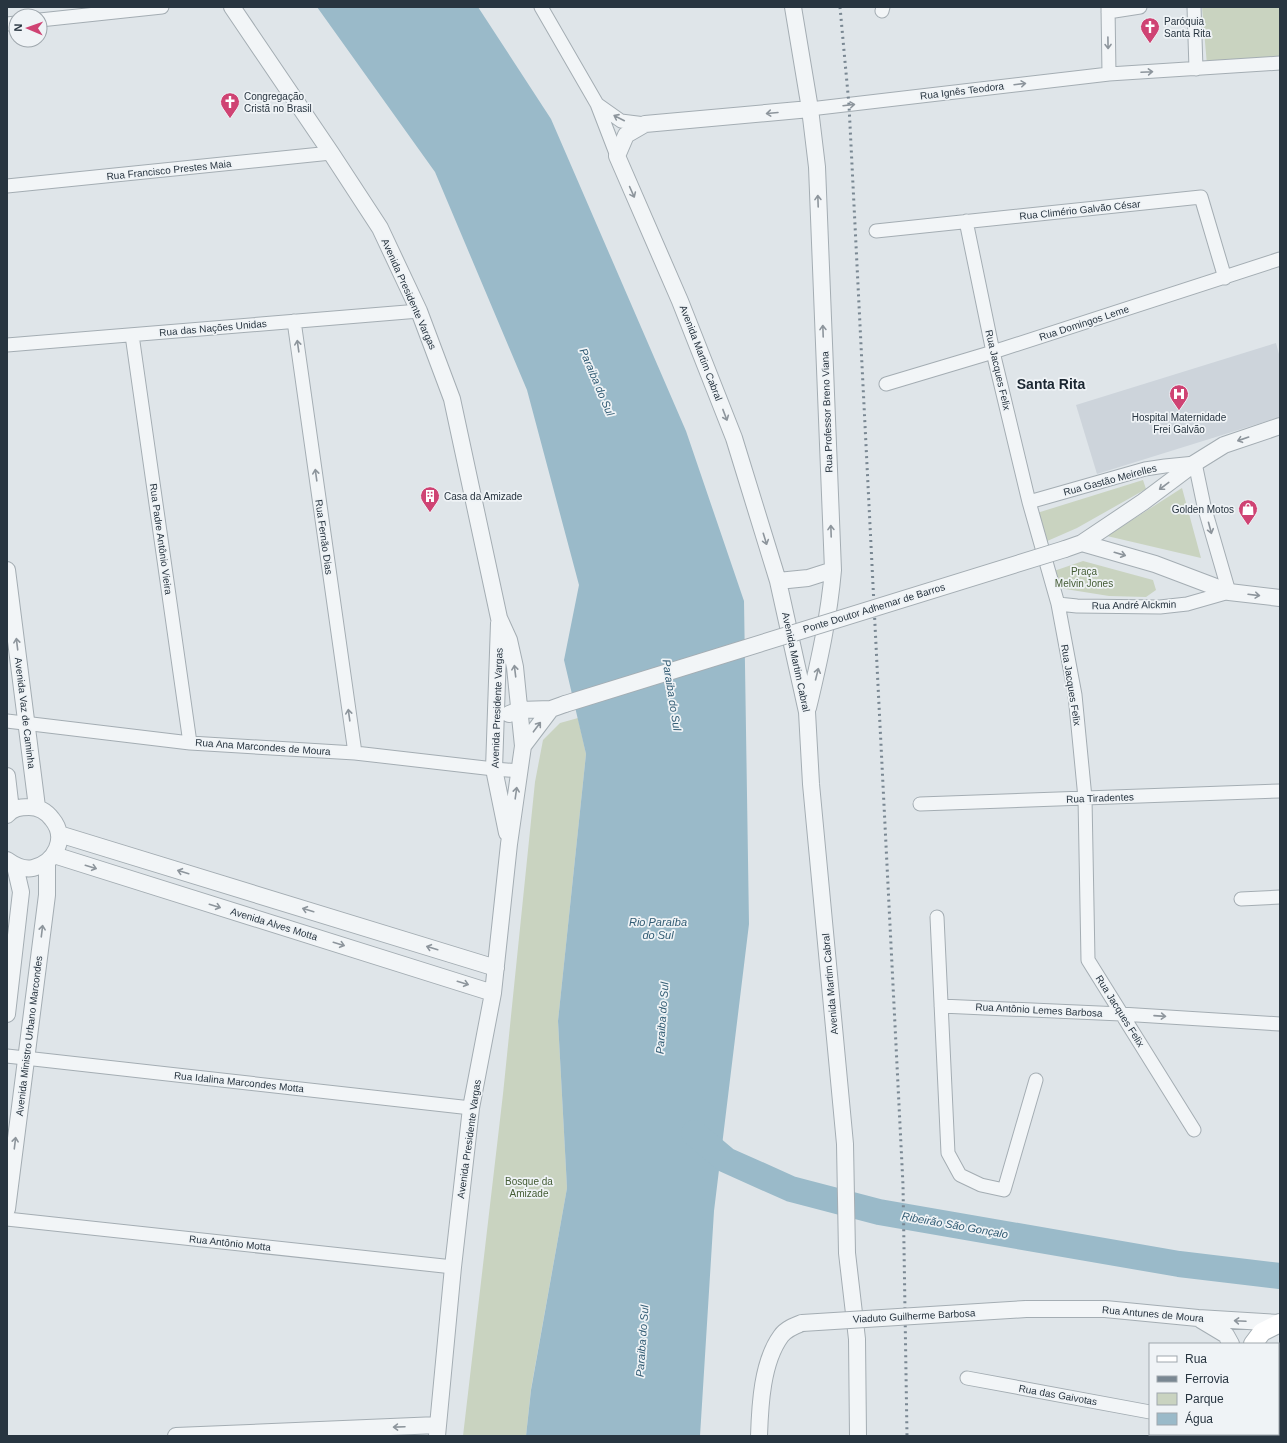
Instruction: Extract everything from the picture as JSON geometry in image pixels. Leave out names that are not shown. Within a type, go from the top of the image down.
[{"type":"main road","points":[[1254,1343],[1262,1332],[1280,1323]]},
{"type":"street","points":[[48,19],[162,7]]},
{"type":"street","name":"Avenida Presidente Vargas","points":[[232,7],[380,228],[419,311],[452,399],[499,618],[509,640],[515,667],[523,746],[509,844],[494,993],[471,1108],[453,1267],[438,1430]]},
{"type":"street","name":"Avenida Martim Cabral","points":[[541,7],[597,104],[616,156],[680,301],[734,438],[778,581],[807,712],[811,784],[845,1144],[847,1253],[858,1339],[858,1436]]},
{"type":"street","name":"Rua Professor Breno Viana","points":[[793,7],[810,109],[817,167],[833,570],[830,606],[820,660],[807,712]]},
{"type":"street","points":[[1108,74],[1108,9],[1140,7]]},
{"type":"street","points":[[1194,7],[1196,69]]},
{"type":"street","name":"Rua Ignês Teodora","points":[[645,124],[810,109],[1108,74],[1280,63]]},
{"type":"street","points":[[597,104],[621,121],[645,124]]},
{"type":"street","points":[[616,156],[626,135],[645,124]]},
{"type":"street","name":"Rua Francisco Prestes Maia","points":[[7,186],[331,153]]},
{"type":"street","name":"Rua Climério Galvão César","points":[[876,231],[1201,197],[1225,278]]},
{"type":"street","name":"Rua Jacques Felix","points":[[966,221],[994,352],[1029,502],[1058,604],[1075,695],[1085,798],[1088,960],[1194,1130]]},
{"type":"street","name":"Rua Domingos Leme","points":[[886,384],[994,352],[1280,259]]},
{"type":"street","name":"Rua das Nações Unidas","points":[[7,345],[419,311]]},
{"type":"street","name":"Rua Fernão Dias","points":[[294,321],[355,753]]},
{"type":"street","name":"Rua Padre Antônio Vieira","points":[[132,335],[190,743]]},
{"type":"street","name":"Rua Gastão Meirelles","points":[[1029,502],[1144,469],[1195,463],[1224,445],[1280,426]]},
{"type":"street","points":[[1195,463],[1204,506],[1229,592]]},
{"type":"street","name":"Ponte Doutor Adhemar de Barros","points":[[496,719],[519,710],[558,706],[1082,543],[1143,502],[1195,463]]},
{"type":"street","points":[[1082,543],[1155,564],[1229,592]]},
{"type":"street","name":"Avenida Vaz de Caminha","points":[[7,570],[37,807]]},
{"type":"street","points":[[778,581],[808,578],[833,570]]},
{"type":"street","name":"Rua André Alckmin","points":[[1058,604],[1077,606],[1160,607],[1186,604],[1229,592],[1280,598]]},
{"type":"street","name":"Avenida Presidente Vargas","points":[[499,618],[494,769],[509,844]]},
{"type":"street","points":[[523,746],[558,706]]},
{"type":"street","name":"Rua Ana Marcondes de Moura","points":[[7,721],[190,743],[355,753],[494,769],[520,770]]},
{"type":"street","points":[[7,776],[9,812],[22,807],[37,807],[48,813],[56,824],[59,834],[496,968]]},
{"type":"street","name":"Rua Tiradentes","points":[[920,804],[1280,791]]},
{"type":"street","name":"Avenida Ministro Urbano Marcondes","points":[[7,1209],[47,895],[50,859],[59,844],[59,834]]},
{"type":"street","points":[[11,863],[31,869],[50,859]]},
{"type":"street","name":"Avenida Alves Motta","points":[[50,859],[268,922],[494,993]]},
{"type":"street","points":[[7,1014],[22,892],[11,863]]},
{"type":"street","points":[[1241,899],[1280,897]]},
{"type":"street","points":[[268,922],[276,900]]},
{"type":"street","points":[[937,917],[948,1153],[960,1175],[981,1186],[1004,1190],[1036,1080]]},
{"type":"street","name":"Rua Antônio Lemes Barbosa","points":[[941,1006],[1122,1014],[1280,1024]]},
{"type":"street","name":"Rua Idalina Marcondes Motta","points":[[7,1056],[471,1108]]},
{"type":"street","name":"Rua Antônio Motta","points":[[7,1220],[453,1267]]},
{"type":"street","name":"Rua Antunes de Moura","points":[[1026,1309],[1105,1309],[1198,1318],[1280,1323]]},
{"type":"street","name":"Viaduto Guilherme Barbosa","points":[[759,1436],[760,1404],[768,1361],[782,1335],[792,1326],[802,1323],[1026,1309]]},
{"type":"street","points":[[1198,1318],[1226,1335],[1230,1343]]},
{"type":"street","name":"Rua das Gaivotas","points":[[967,1378],[1149,1412]]},
{"type":"street","points":[[176,1436],[438,1430]]},
{"type":"shaded area","name":"Hospital Maternidade Frei Galvão","points":[[1276,343],[1280,358],[1280,417],[1097,474],[1076,405]]},
{"type":"green space","points":[[1202,7],[1280,7],[1280,58],[1207,65]]},
{"type":"green space","name":"Praça Melvin Jones","points":[[1143,480],[1146,489],[1077,528],[1045,542],[1037,513]]},
{"type":"green space","name":"Praça Melvin Jones","points":[[1182,488],[1201,558],[1107,536]]},
{"type":"green space","name":"Praça Melvin Jones","points":[[1083,561],[1153,580],[1156,590],[1146,597],[1109,596],[1059,588],[1054,571]]},
{"type":"green space","name":"Bosque da Amizade","points":[[578,718],[586,754],[558,1021],[567,1188],[531,1389],[526,1436],[463,1436],[503,1094],[535,782],[543,740],[560,723]]},
{"type":"water","name":"Rio Paraíba do Sul","points":[[317,7],[478,7],[551,119],[686,431],[744,601],[749,924],[714,1211],[700,1436],[526,1436],[531,1390],[567,1188],[558,1021],[586,754],[564,660],[579,585],[527,390],[435,172]]},
{"type":"waterway","name":"Ribeirão São Gonçalo","points":[[694,1133],[726,1160],[791,1189],[879,1212],[1179,1264],[1280,1276]]},
{"type":"railway","points":[[840,7],[849,105],[903,1185],[907,1436]]},
{"type":"place","name":"Paróquia Santa Rita","points":[[1150,44]]},
{"type":"place","name":"Congregação Cristã no Brasil","points":[[230,119]]},
{"type":"place","name":"Hospital Maternidade Frei Galvão","points":[[1179,411]]},
{"type":"place","name":"Casa da Amizade","points":[[430,513]]},
{"type":"place","name":"Golden Motos","points":[[1248,526]]},
{"type":"district","name":"Santa Rita","points":[[1051,384]]},
{"type":"water label","name":"Paraiba do Sul","points":[[597,382]]},
{"type":"water label","name":"Paraiba do Sul","points":[[672,695]]},
{"type":"water label","name":"Paraiba do Sul","points":[[662,1018]]},
{"type":"water label","name":"Paraiba do Sul","points":[[642,1341]]}]
